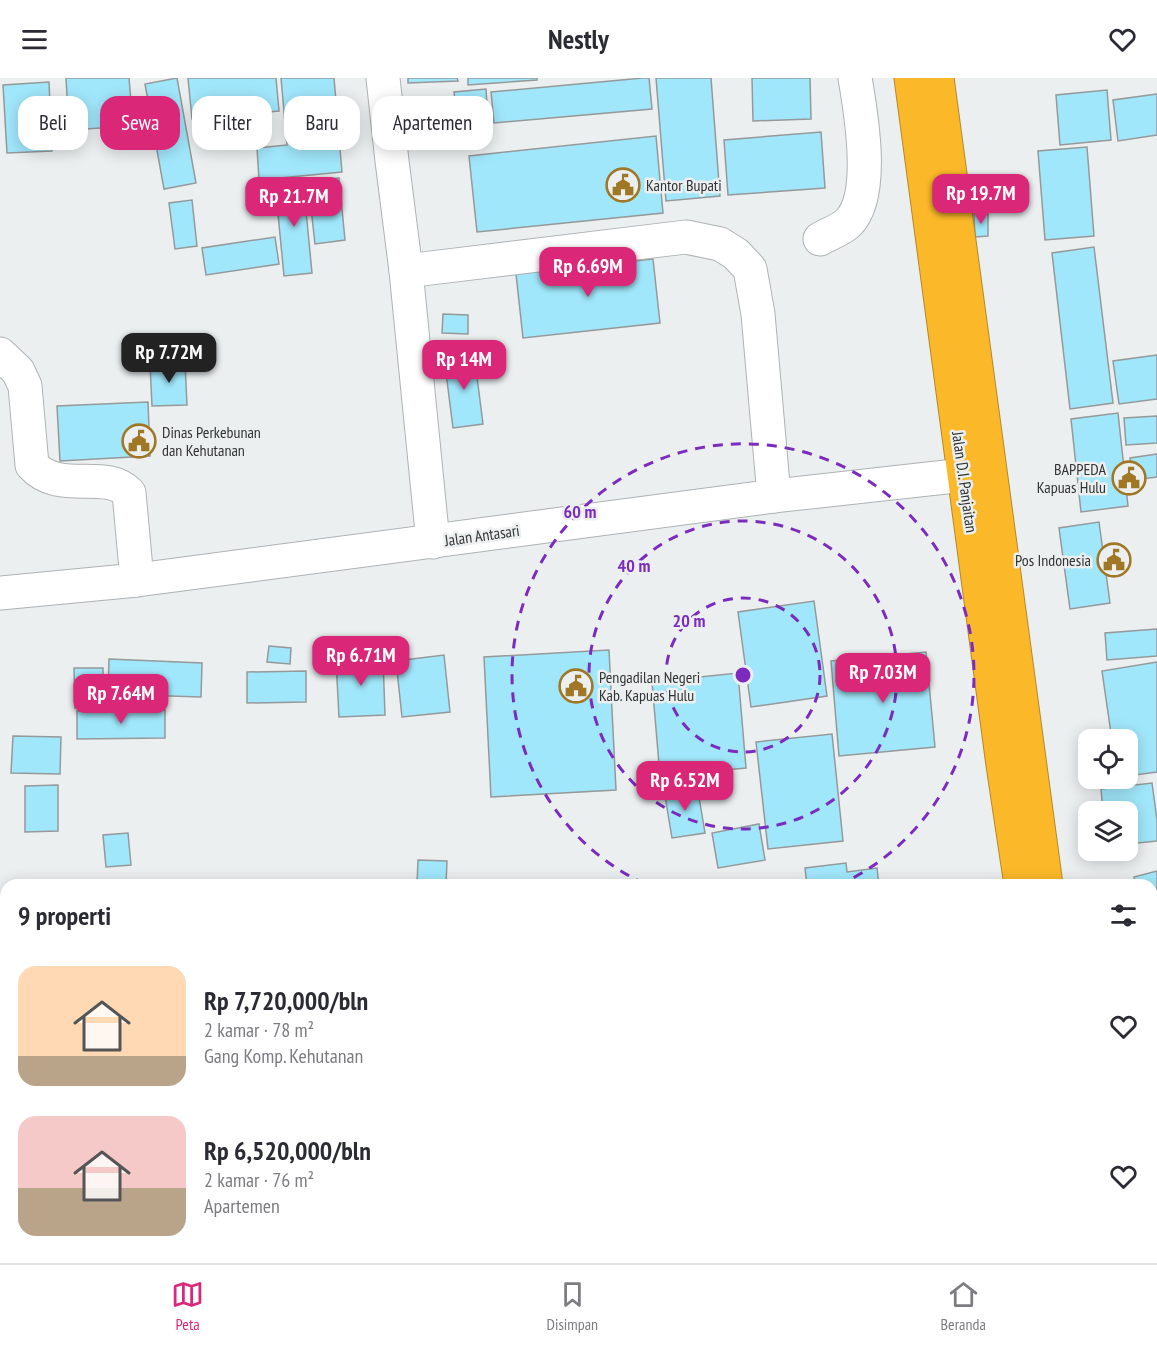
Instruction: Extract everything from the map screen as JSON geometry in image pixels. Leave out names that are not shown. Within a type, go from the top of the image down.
[{"type":"highway","name":"Jalan D.I. Panjaitan","points":[[911,78],[964,475],[1016,764],[1045,879]]},
{"type":"highway","name":"Jalan D.I. Panjaitan","points":[[937,78],[1016,764],[1021,879]]},
{"type":"street","points":[[383,78],[406,271],[433,542]]},
{"type":"street","points":[[820,239],[848,223],[860,200],[864,174],[863,124],[855,78]]},
{"type":"street","points":[[406,271],[686,237],[720,243],[736,254],[750,269],[758,314],[774,496]]},
{"type":"street","points":[[0,354],[18,371],[25,386],[32,465],[40,474],[56,480],[107,482],[123,487],[129,493],[137,580]]},
{"type":"street","name":"Jalan Antasari","points":[[0,593],[137,580],[774,496],[964,475]]},
{"type":"building","points":[[66,78],[129,78],[130,96],[100,96],[100,128],[88,129],[88,96],[67,96]]},
{"type":"building","points":[[177,78],[196,183],[164,189],[157,150],[180,150],[180,96],[147,96],[145,84]]},
{"type":"building","points":[[188,78],[276,78],[279,111],[272,112],[272,96],[192,96],[192,119]]},
{"type":"building","points":[[281,78],[334,78],[336,96],[284,96],[284,112]]},
{"type":"building","points":[[408,78],[457,78],[458,81],[408,83]]},
{"type":"building","points":[[468,78],[537,78],[537,80],[468,85]]},
{"type":"building","points":[[649,78],[652,109],[494,123],[491,92]]},
{"type":"building","points":[[656,78],[711,78],[720,196],[666,201]]},
{"type":"building","points":[[752,78],[810,78],[811,119],[753,121]]},
{"type":"building","points":[[49,82],[50,96],[18,96],[18,150],[52,151],[7,153],[3,85]]},
{"type":"building","points":[[486,89],[486,96],[454,96],[454,92]]},
{"type":"building","points":[[1107,90],[1111,140],[1060,145],[1056,95]]},
{"type":"building","points":[[1157,94],[1157,135],[1118,141],[1113,100]]},
{"type":"building","points":[[821,132],[825,188],[728,195],[724,140]]},
{"type":"building","points":[[656,136],[663,213],[477,232],[469,156]]},
{"type":"building","points":[[284,145],[284,150],[340,150],[342,172],[259,180],[257,150],[272,150],[272,146]]},
{"type":"building","points":[[1087,147],[1094,236],[1045,240],[1038,151]]},
{"type":"building","points":[[339,178],[345,240],[315,244],[308,181]]},
{"type":"building","points":[[303,180],[312,273],[284,276],[275,183]]},
{"type":"building","points":[[192,200],[197,246],[175,249],[169,203]]},
{"type":"building","points":[[974,214],[988,214],[988,236],[975,237]]},
{"type":"building","points":[[275,237],[279,264],[206,275],[202,248]]},
{"type":"building","points":[[1094,247],[1113,403],[1070,409],[1052,253]]},
{"type":"building","points":[[653,259],[660,323],[523,338],[516,274]]},
{"type":"building","points":[[443,314],[468,315],[468,334],[442,333]]},
{"type":"building","points":[[474,353],[483,424],[453,428],[444,357]]},
{"type":"building","points":[[1157,355],[1157,399],[1119,404],[1113,361]]},
{"type":"building","points":[[185,362],[187,405],[152,406],[150,364]]},
{"type":"building","points":[[148,402],[150,456],[60,461],[57,406]]},
{"type":"building","points":[[1118,413],[1128,506],[1081,512],[1071,419]]},
{"type":"building","points":[[1157,416],[1157,443],[1126,445],[1124,418]]},
{"type":"building","points":[[1157,454],[1157,477],[1133,480],[1130,458]]},
{"type":"building","points":[[1099,522],[1110,603],[1070,609],[1059,528]]},
{"type":"building","points":[[814,601],[827,696],[751,707],[738,612]]},
{"type":"building","points":[[1157,629],[1157,656],[1107,660],[1105,633]]},
{"type":"building","points":[[269,646],[291,648],[290,664],[267,662]]},
{"type":"building","points":[[609,650],[616,790],[491,797],[484,657]]},
{"type":"building","points":[[926,652],[935,747],[839,756],[831,661]]},
{"type":"building","points":[[444,655],[450,712],[402,717],[396,661]]},
{"type":"building","points":[[383,658],[385,715],[339,717],[336,660]]},
{"type":"building","points":[[109,659],[202,663],[201,697],[108,694]]},
{"type":"building","points":[[1157,662],[1157,772],[1138,775],[1138,729],[1110,729],[1102,671]]},
{"type":"building","points":[[74,668],[103,668],[103,708],[75,708]]},
{"type":"building","points":[[306,671],[306,702],[247,703],[247,672]]},
{"type":"building","points":[[738,673],[746,768],[660,776],[652,682]]},
{"type":"building","points":[[165,710],[165,738],[77,739],[77,711]]},
{"type":"building","points":[[832,734],[843,841],[768,849],[756,742]]},
{"type":"building","points":[[13,736],[61,737],[60,774],[11,773]]},
{"type":"building","points":[[1152,783],[1157,820],[1157,841],[1138,843],[1138,801],[1102,801],[1101,789],[1138,789],[1138,785]]},
{"type":"building","points":[[58,785],[58,831],[25,832],[25,786]]},
{"type":"building","points":[[697,785],[705,833],[672,838],[664,790]]},
{"type":"building","points":[[759,824],[765,860],[718,868],[712,833]]},
{"type":"building","points":[[128,833],[131,865],[106,867],[103,835]]},
{"type":"building","points":[[418,860],[447,861],[446,879],[417,879]]},
{"type":"building","points":[[846,863],[847,872],[877,868],[878,879],[806,879],[805,868]]},
{"type":"building","points":[[1157,871],[1157,879],[1134,879],[1134,877]]},
{"type":"place","name":"Kantor Bupati","points":[[623,185]]},
{"type":"place","name":"Dinas Perkebunan dan Kehutanan","points":[[139,441]]},
{"type":"place","name":"BAPPEDA Kapuas Hulu","points":[[1129,478]]},
{"type":"place","name":"Pos Indonesia","points":[[1114,560]]},
{"type":"place","name":"Pengadilan Negeri Kab. Kapuas Hulu","points":[[576,686]]}]
